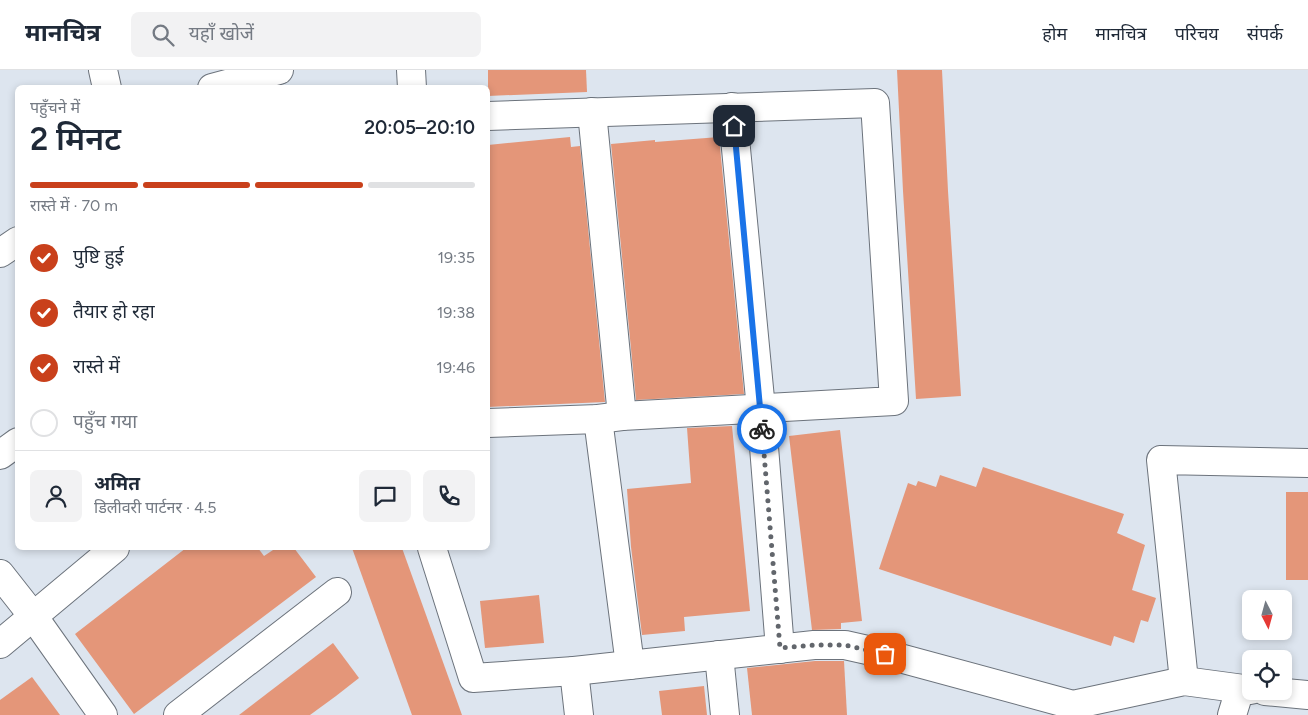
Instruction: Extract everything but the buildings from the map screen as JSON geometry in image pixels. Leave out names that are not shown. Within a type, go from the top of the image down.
[{"type":"street","points":[[103,70],[106,85]]},
{"type":"street","points":[[223,85],[279,70]]},
{"type":"street","points":[[411,70],[412,85]]},
{"type":"street","points":[[490,116],[875,103],[894,401],[490,423]]},
{"type":"street","points":[[732,107],[761,409],[780,648]]},
{"type":"street","points":[[592,112],[610,417],[630,665]]},
{"type":"street","points":[[0,253],[15,243]]},
{"type":"street","points":[[0,455],[15,444]]},
{"type":"street","points":[[1184,681],[1161,460],[1308,463]]},
{"type":"street","points":[[0,644],[113,550]]},
{"type":"street","points":[[433,550],[473,678],[574,671],[780,648],[845,645],[885,654],[1071,710],[1184,681],[1242,689]]},
{"type":"street","points":[[0,574],[34,616],[103,715]]},
{"type":"street","points":[[178,715],[337,592]]},
{"type":"street","points":[[719,655],[725,715]]},
{"type":"street","points":[[574,671],[579,715]]},
{"type":"street","points":[[1292,694],[1308,695]]},
{"type":"street","points":[[1232,715],[1244,700]]},
{"type":"way so far","points":[[762,429],[780,648],[845,645],[885,654]]},
{"type":"route","points":[[734,126],[762,429]]}]
